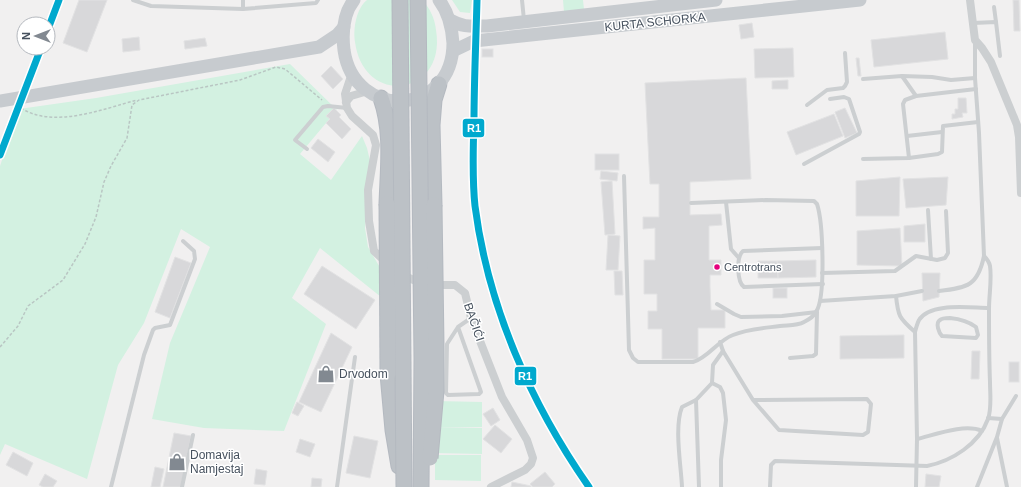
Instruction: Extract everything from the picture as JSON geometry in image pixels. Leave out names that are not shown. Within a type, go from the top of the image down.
[{"type":"highway","points":[[400,0],[403,487]]},
{"type":"highway","points":[[418,0],[422,359],[421,487]]},
{"type":"highway","points":[[428,487],[436,391],[432,125],[434,100],[439,84]]},
{"type":"highway","points":[[374,95],[384,109],[388,126],[388,374],[394,430],[403,487]]},
{"type":"main road","points":[[349,5],[344,27],[343,41],[346,59],[352,74],[374,95],[392,101],[406,101],[418,98],[430,92],[439,84],[446,74],[450,62],[453,51],[450,20],[439,0]]},
{"type":"main road","name":"KURTA SCHORKA","points":[[450,20],[467,27],[599,14],[716,0]]},
{"type":"main road","name":"KURTA SCHORKA","points":[[453,51],[474,41],[860,0]]},
{"type":"main road","points":[[0,101],[319,46],[336,35],[344,27]]},
{"type":"main road","points":[[319,46],[333,51],[346,59]]},
{"type":"street","points":[[970,0],[975,40],[991,62],[1017,125],[1019,137],[1021,193]]},
{"type":"street","points":[[347,105],[345,94],[352,74]]},
{"type":"street","points":[[347,105],[351,96],[374,95]]},
{"type":"street","name":"BAČIĆI","points":[[347,105],[352,116],[373,135],[376,145],[368,190],[369,221],[374,251],[396,272],[425,285],[455,285],[461,288],[465,293],[471,318],[502,397],[527,440],[533,458],[531,464],[525,470],[491,487]]},
{"type":"lane","points":[[133,0],[151,6],[243,9],[316,3],[318,0]]},
{"type":"lane","points":[[151,6],[154,0]]},
{"type":"lane","points":[[243,0],[243,9]]},
{"type":"lane","points":[[522,0],[524,22]]},
{"type":"lane","points":[[599,14],[627,4]]},
{"type":"lane","points":[[994,7],[1000,56]]},
{"type":"lane","points":[[973,22],[996,22]]},
{"type":"lane","points":[[939,291],[956,289],[972,282],[977,278],[981,270],[984,256],[975,78],[975,40]]},
{"type":"lane","points":[[807,105],[827,90],[843,88],[845,86],[847,82],[845,54]]},
{"type":"lane","points":[[863,79],[902,76],[932,77],[951,80],[975,78]]},
{"type":"lane","points":[[902,76],[916,96]]},
{"type":"lane","points":[[909,158],[903,104],[905,100],[916,96],[976,88]]},
{"type":"lane","points":[[804,164],[859,134],[860,132],[849,99],[844,97],[830,99]]},
{"type":"lane","points":[[307,149],[295,140],[323,107],[347,105]]},
{"type":"lane","points":[[863,159],[909,158],[938,154],[942,152],[943,126],[978,122]]},
{"type":"lane","points":[[907,136],[942,132]]},
{"type":"lane","points":[[624,176],[629,350],[633,358],[638,362],[698,361],[720,342],[732,335],[745,331],[800,324],[810,319],[816,312]]},
{"type":"lane","points":[[691,203],[766,200],[814,202],[818,204],[822,248],[823,284],[820,301],[816,312],[816,354],[813,356],[790,358]]},
{"type":"lane","points":[[726,202],[731,249],[738,257],[740,281],[744,287],[823,284]]},
{"type":"lane","points":[[928,210],[931,259]]},
{"type":"lane","points":[[822,273],[895,271],[913,257],[942,260],[948,253],[946,211]]},
{"type":"lane","points":[[111,487],[144,354],[153,330],[155,328],[170,325],[194,259],[194,251],[183,241]]},
{"type":"lane","points":[[738,257],[743,251],[822,248]]},
{"type":"lane","points":[[770,487],[771,465],[775,461],[927,466],[939,464],[964,450],[973,442],[982,431],[988,418],[990,400],[990,266],[988,259],[984,256]]},
{"type":"lane","points":[[820,301],[896,296],[922,291]]},
{"type":"lane","points":[[896,296],[898,314],[915,332]]},
{"type":"lane","points":[[717,304],[742,317],[782,316],[816,312]]},
{"type":"lane","points":[[916,487],[917,439],[915,332],[919,320],[924,315],[939,308],[989,308]]},
{"type":"lane","points":[[949,308],[950,318]]},
{"type":"lane","points":[[458,327],[481,392],[479,394],[448,395],[446,393],[447,344],[458,327],[471,318]]},
{"type":"lane","points":[[950,318],[960,319],[976,327],[978,336],[976,338],[942,336],[939,334],[937,324],[938,321],[941,319],[950,318]]},
{"type":"lane","points":[[720,342],[723,350],[753,400],[779,430],[863,435],[868,432],[871,404],[867,399],[753,400]]},
{"type":"lane","points":[[682,487],[679,414],[682,407],[696,400],[712,383],[713,365],[723,350]]},
{"type":"lane","points":[[337,487],[355,356]]},
{"type":"lane","points":[[712,383],[720,387],[723,393],[726,420],[721,460],[721,487]]},
{"type":"lane","points":[[977,487],[997,437],[1002,419],[1016,396]]},
{"type":"lane","points":[[696,400],[698,487]]},
{"type":"lane","points":[[988,418],[1002,419]]},
{"type":"lane","points":[[917,439],[967,428],[977,428],[982,431]]},
{"type":"lane","points":[[182,487],[193,435]]},
{"type":"lane","points":[[997,437],[1007,487]]},
{"type":"path","points":[[21,107],[29,113],[45,117],[62,118],[139,100],[240,80],[276,68],[285,69],[328,106]]},
{"type":"path","points":[[0,347],[18,326],[28,306],[63,280],[85,244],[96,217],[104,182],[111,166],[127,138],[132,105],[139,100]]},
{"type":"green space","points":[[367,0],[422,0],[432,14],[436,30],[436,52],[429,69],[418,80],[403,86],[387,85],[373,77],[362,63],[355,42],[354,31],[360,9]]},
{"type":"green space","points":[[452,0],[472,0],[470,13],[460,12]]},
{"type":"green space","points":[[563,0],[583,0],[584,9],[564,12]]},
{"type":"green space","points":[[290,64],[337,110],[300,154],[331,180],[362,136],[370,161],[365,228],[368,247],[382,271],[381,297],[320,248],[292,298],[326,324],[284,431],[204,428],[152,419],[170,343],[210,247],[181,229],[144,323],[118,365],[87,479],[5,444],[0,455],[0,166],[19,109],[96,98]]},
{"type":"green space","points":[[436,401],[482,402],[482,427],[436,427]]},
{"type":"green space","points":[[436,427],[482,428],[482,454],[435,453]]},
{"type":"green space","points":[[435,455],[481,455],[481,481],[435,480]]},
{"type":"building","points":[[79,0],[107,0],[87,52],[63,43]]},
{"type":"building","points":[[1013,0],[1019,0],[1020,31],[1014,31]]},
{"type":"building","points":[[752,23],[754,37],[741,39],[739,25]]},
{"type":"building","points":[[945,32],[948,59],[874,67],[871,40]]},
{"type":"building","points":[[139,37],[140,50],[123,52],[122,39]]},
{"type":"building","points":[[205,38],[207,46],[185,49],[184,41]]},
{"type":"building","points":[[793,48],[794,77],[755,78],[754,49]]},
{"type":"building","points":[[482,49],[493,49],[493,57],[482,57]]},
{"type":"building","points":[[856,58],[859,58],[861,76],[858,76]]},
{"type":"building","points":[[331,66],[343,79],[333,89],[321,76]]},
{"type":"building","points":[[746,78],[751,179],[690,182],[690,215],[721,214],[722,225],[709,226],[709,260],[721,260],[721,275],[710,275],[711,310],[725,310],[725,328],[698,328],[698,359],[662,359],[662,329],[648,329],[648,311],[657,311],[657,294],[644,294],[644,260],[655,260],[655,228],[643,229],[643,217],[659,217],[659,184],[650,184],[645,83]]},
{"type":"building","points":[[788,80],[788,89],[772,89],[772,81]]},
{"type":"building","points":[[958,98],[966,98],[967,113],[962,113],[963,117],[952,119],[952,114],[955,114],[955,109],[958,109]]},
{"type":"building","points":[[334,108],[341,115],[339,117],[351,129],[342,139],[326,123],[330,119],[326,116]]},
{"type":"building","points":[[845,108],[857,133],[845,138],[835,112]]},
{"type":"building","points":[[834,114],[843,136],[796,155],[787,132]]},
{"type":"building","points":[[318,139],[335,152],[328,162],[311,148]]},
{"type":"building","points":[[595,154],[619,154],[619,170],[595,170]]},
{"type":"building","points":[[601,171],[618,173],[617,181],[600,179]]},
{"type":"building","points":[[900,177],[899,216],[856,216],[856,181]]},
{"type":"building","points":[[948,177],[946,205],[906,208],[903,179]]},
{"type":"building","points":[[612,181],[615,234],[605,235],[601,182]]},
{"type":"building","points":[[925,224],[925,242],[904,242],[904,226]]},
{"type":"building","points":[[900,228],[902,266],[857,265],[857,231]]},
{"type":"building","points":[[608,235],[620,236],[618,270],[606,270]]},
{"type":"building","points":[[175,257],[191,263],[170,318],[155,312]]},
{"type":"building","points":[[816,260],[816,277],[778,278],[777,261]]},
{"type":"building","points":[[758,261],[777,261],[778,278],[758,278]]},
{"type":"building","points":[[322,266],[375,300],[356,329],[304,294]]},
{"type":"building","points":[[614,271],[622,271],[623,295],[615,295]]},
{"type":"building","points":[[922,273],[940,273],[939,297],[923,301]]},
{"type":"building","points":[[773,288],[787,288],[787,298],[773,298]]},
{"type":"building","name":"Drvodom","points":[[331,333],[352,347],[321,412],[299,402]]},
{"type":"building","points":[[904,335],[904,358],[840,359],[840,336]]},
{"type":"building","points":[[972,351],[980,351],[979,379],[971,379]]},
{"type":"building","points":[[1009,362],[1019,362],[1019,382],[1009,382]]},
{"type":"building","points":[[297,402],[304,406],[298,416],[292,413]]},
{"type":"building","points":[[493,408],[500,420],[491,426],[483,414]]},
{"type":"building","points":[[495,425],[512,439],[501,453],[483,439]]},
{"type":"building","name":"Domavija Namjestaj","points":[[174,433],[191,436],[181,487],[163,487]]},
{"type":"building","points":[[354,436],[378,441],[370,478],[346,473]]},
{"type":"building","points":[[300,439],[315,444],[310,457],[296,452]]},
{"type":"building","points":[[13,452],[33,463],[27,476],[6,465]]},
{"type":"building","points":[[155,467],[164,469],[160,487],[151,487]]},
{"type":"building","points":[[256,469],[267,471],[265,485],[254,484]]},
{"type":"building","points":[[545,472],[555,484],[552,487],[533,487],[530,484]]},
{"type":"building","points":[[45,474],[57,481],[53,487],[43,487],[39,485]]},
{"type":"building","points":[[926,474],[941,476],[939,487],[925,487]]},
{"type":"building","points":[[312,478],[322,479],[321,487],[311,487]]},
{"type":"building","points":[[512,482],[531,486],[531,487],[511,487]]},
{"type":"transit line","name":"R1","points":[[53,16],[59,0]]},
{"type":"transit line","name":"R1","points":[[477,0],[473,174],[475,206],[481,244],[501,317],[515,353],[549,422],[589,487]]},
{"type":"transit line","name":"R1","points":[[0,155],[38,56]]},
{"type":"place","name":"Centrotrans","points":[[717,267]]},
{"type":"place","name":"Drvodom","points":[[326,374]]},
{"type":"place","name":"Domavija Namjestaj","points":[[177,462]]}]
